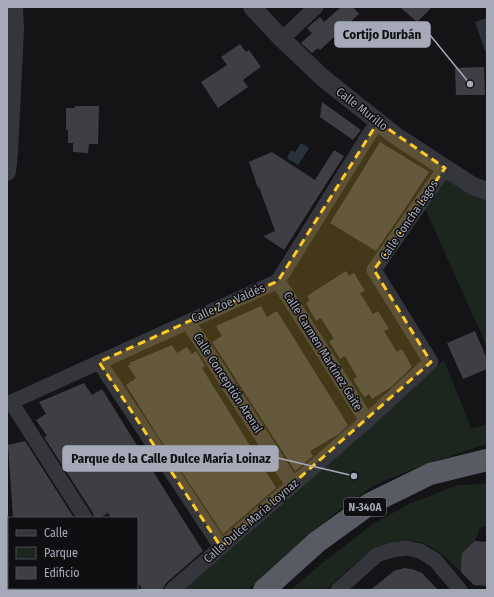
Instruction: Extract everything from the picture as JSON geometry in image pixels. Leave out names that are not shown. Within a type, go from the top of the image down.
[{"type":"highway","name":"N-340A","points":[[264,590],[317,542],[371,503],[430,474],[487,460]]},
{"type":"street","points":[[7,172],[9,152],[11,30],[14,7]]},
{"type":"street","name":"Calle Murillo","points":[[252,7],[322,78],[378,122],[444,168],[473,186],[487,191]]},
{"type":"street","points":[[282,39],[316,7]]},
{"type":"street","name":"Calle Zoe Valdés","points":[[9,403],[278,281],[378,122]]},
{"type":"street","name":"Calle Concha Lagos","points":[[367,421],[431,362],[374,270],[444,168]]},
{"type":"street","name":"Calle Carmen Martínez Gaite","points":[[278,281],[367,421]]},
{"type":"street","name":"Calle Conceptión Arenal","points":[[188,322],[293,485]]},
{"type":"street","points":[[99,362],[221,547]]},
{"type":"street","points":[[9,403],[85,517]]},
{"type":"street","name":"Calle Dulce Maria Loynaz","points":[[172,590],[367,421]]},
{"type":"street","points":[[338,590],[377,555],[392,550],[406,548],[420,551],[435,560],[460,590]]},
{"type":"highlighted area","points":[[378,122],[445,168],[374,270],[431,362],[221,547],[99,362],[278,281]]},
{"type":"green space","points":[[445,177],[487,197],[487,347],[424,206]]},
{"type":"green space","points":[[444,360],[471,428],[487,425],[487,444],[420,466],[373,486],[333,515],[248,590],[182,590]]},
{"type":"green space","points":[[487,483],[487,526],[480,528],[461,572],[444,556],[430,546],[412,541],[399,541],[387,544],[365,556],[326,590],[290,590],[373,524],[409,504],[458,485]]},
{"type":"shaded area","points":[[487,18],[487,50],[485,51],[475,22]]},
{"type":"shaded area","points":[[301,143],[309,148],[298,165],[287,158],[291,150],[295,152]]},
{"type":"building","points":[[341,7],[353,7],[359,14],[320,50],[318,48],[312,53],[301,43],[312,33],[307,28],[320,17],[324,22]]},
{"type":"building","points":[[400,7],[432,7],[417,22]]},
{"type":"building","points":[[240,44],[246,52],[249,50],[261,67],[243,80],[248,87],[218,108],[201,82],[227,65],[221,57]]},
{"type":"building","points":[[484,67],[485,95],[456,95],[455,68]]},
{"type":"building","points":[[322,102],[361,130],[353,140],[320,117]]},
{"type":"building","points":[[75,106],[99,106],[98,144],[89,144],[88,153],[73,152],[73,143],[68,143],[68,130],[66,130],[66,108],[75,108]]},
{"type":"building","points":[[380,142],[429,172],[376,251],[330,223]]},
{"type":"building","points":[[334,150],[344,156],[284,250],[263,236],[275,231],[249,162],[272,152],[315,180]]},
{"type":"building","points":[[346,271],[349,276],[354,273],[365,291],[360,293],[373,314],[378,311],[389,329],[384,331],[397,352],[402,349],[412,367],[391,387],[372,399],[369,394],[364,397],[353,379],[357,377],[345,356],[340,359],[329,341],[334,339],[321,318],[316,321],[306,303],[310,300],[307,296]]},
{"type":"building","points":[[261,306],[267,317],[277,311],[348,425],[339,434],[310,451],[313,456],[295,471],[212,342],[222,336],[216,326]]},
{"type":"building","points":[[475,331],[487,359],[487,369],[463,379],[447,343]]},
{"type":"building","points":[[172,345],[177,353],[187,347],[192,354],[196,351],[205,366],[202,368],[276,488],[223,534],[126,385],[136,378],[128,366],[130,365],[129,363]]},
{"type":"building","points":[[84,383],[92,395],[102,389],[203,551],[166,583],[162,590],[141,590],[141,587],[138,583],[138,517],[110,517],[108,513],[102,517],[94,517],[93,513],[44,437],[47,436],[36,420],[46,414],[39,402]]},
{"type":"building","points":[[25,441],[73,517],[13,517],[8,445]]},
{"type":"building","points":[[475,541],[487,542],[487,586],[474,585],[461,572],[462,553]]},
{"type":"building","points":[[404,568],[422,573],[438,590],[370,590],[394,571]]},
{"type":"place","name":"Cortijo Durbán","points":[[470,84]]},
{"type":"place","name":"Parque de la Calle Dulce María Loinaz","points":[[354,476]]}]
